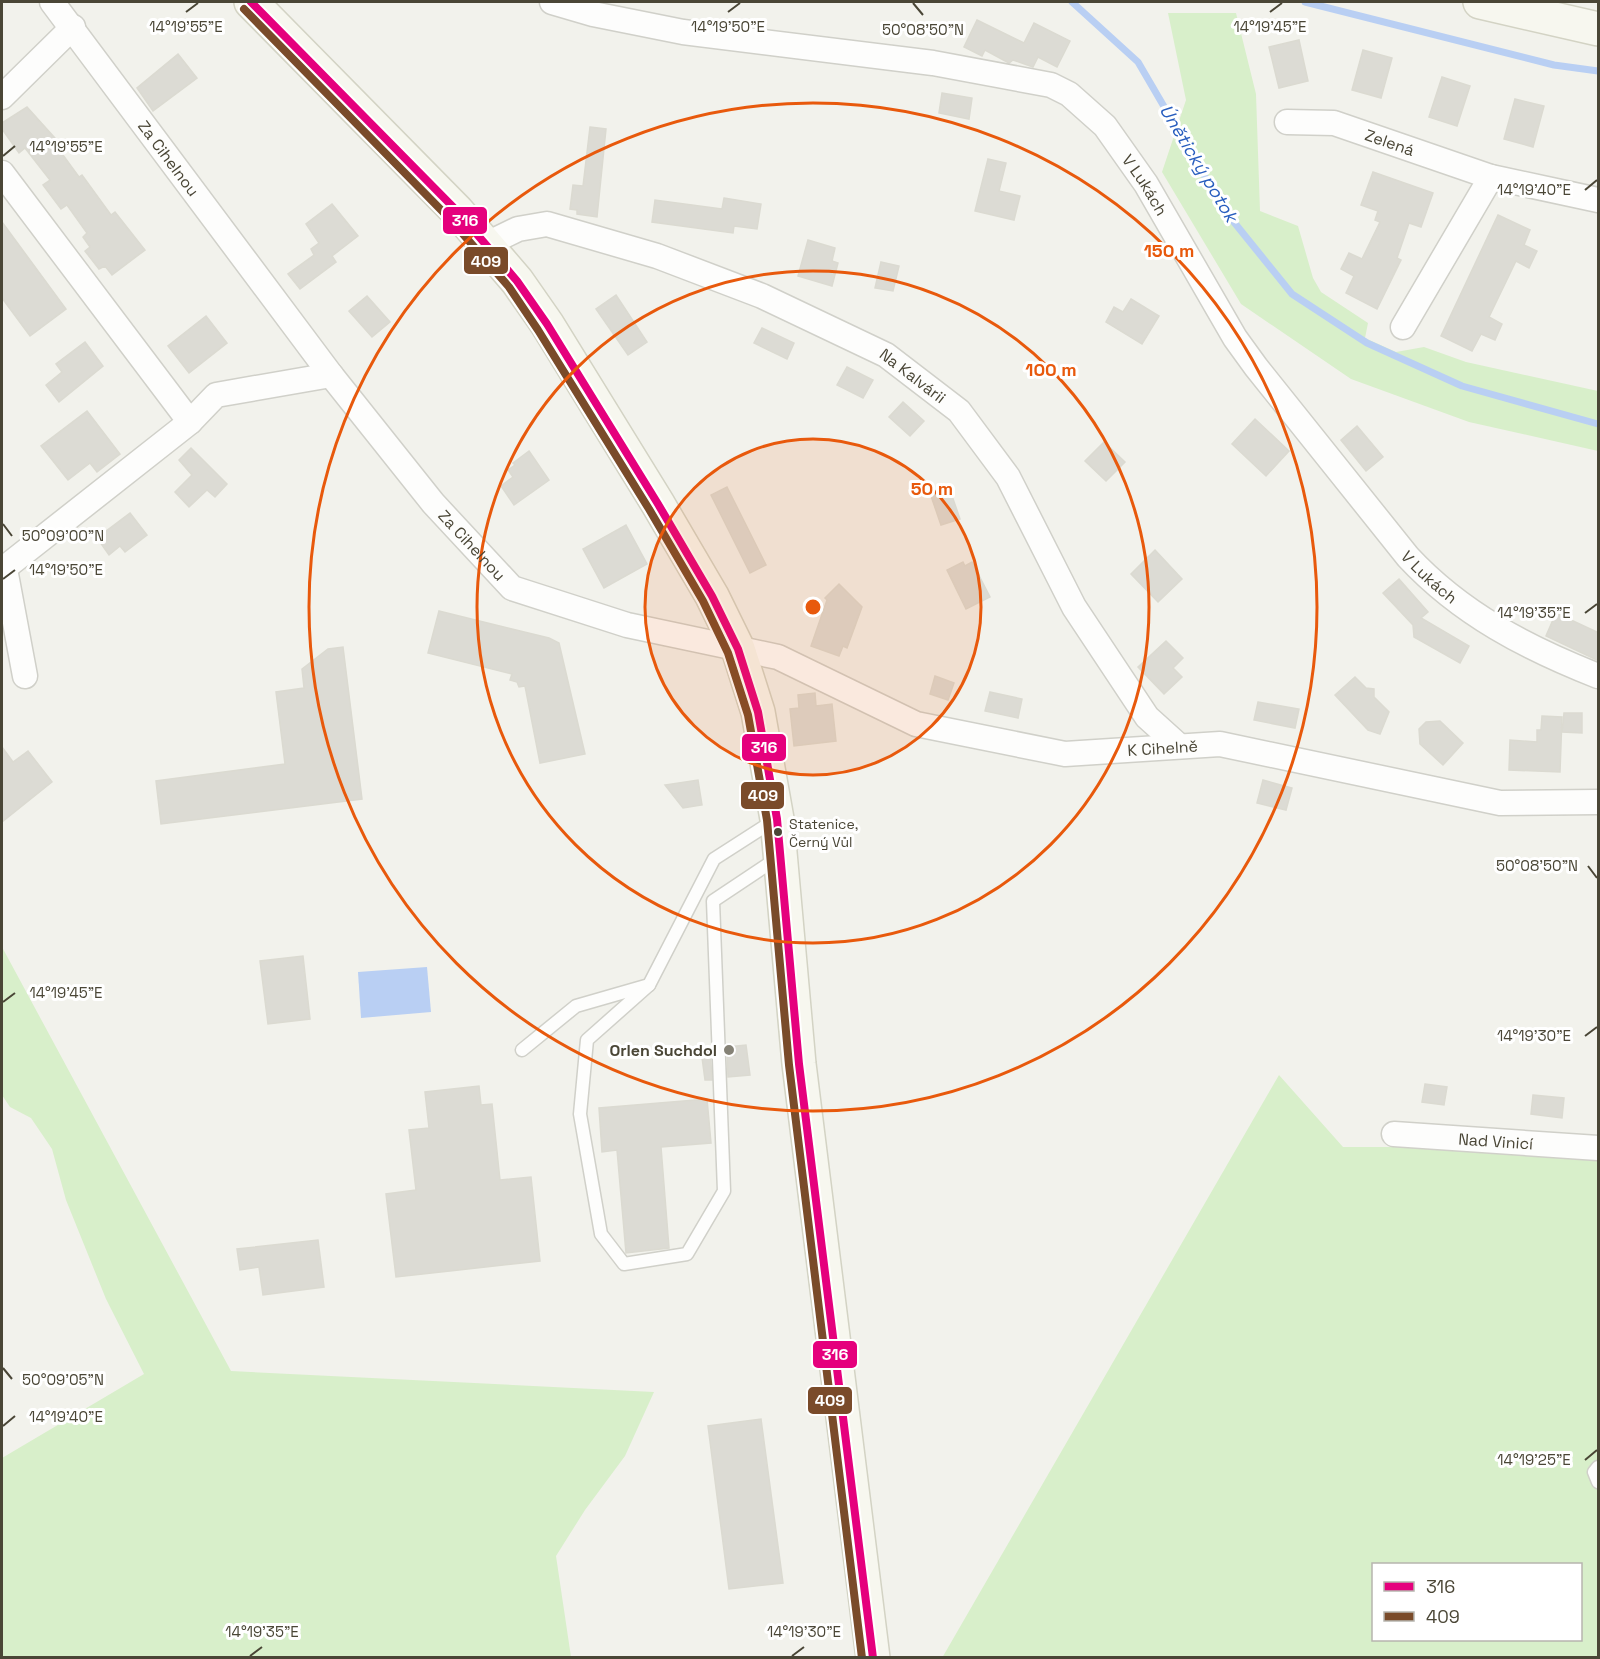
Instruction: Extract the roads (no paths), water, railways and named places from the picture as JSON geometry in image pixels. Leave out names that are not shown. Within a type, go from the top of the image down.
[{"type":"main road","points":[[251,2],[487,244],[547,324],[658,504],[712,596],[738,649],[758,712],[777,819],[799,1064],[873,1658]]},
{"type":"main road","points":[[1480,2],[1599,29]]},
{"type":"street","name":"Za Cihelnou","points":[[52,2],[73,27],[331,375],[433,503],[512,588],[627,625],[738,649]]},
{"type":"street","name":"V Lukách","points":[[552,2],[593,14],[683,32],[933,63],[1051,85],[1069,94],[1105,126],[1146,184],[1235,338],[1256,367],[1408,557],[1431,581],[1474,615],[1540,653],[1599,676]]},
{"type":"street","points":[[2,97],[73,27]]},
{"type":"street","name":"Zelená","points":[[1287,122],[1334,123],[1491,177],[1599,200]]},
{"type":"street","points":[[2,173],[190,422]]},
{"type":"street","points":[[1403,327],[1491,177]]},
{"type":"street","name":"Na Kalvárii","points":[[487,244],[518,229],[547,224],[657,256],[762,296],[886,355],[959,411],[1008,477],[1074,607],[1147,717],[1178,745]]},
{"type":"street","points":[[25,676],[3,569],[190,422],[216,395],[331,375]]},
{"type":"street","name":"K Cihelně","points":[[738,649],[778,657],[916,724],[1065,754],[1220,744],[1500,803],[1599,802]]},
{"type":"street","name":"Nad Vinicí","points":[[1394,1134],[1599,1148]]},
{"type":"lane","points":[[777,819],[714,859],[649,985],[587,1040],[580,1114],[601,1234],[624,1264],[687,1254],[724,1191],[713,901],[780,857]]},
{"type":"lane","points":[[522,1050],[576,1006],[649,985]]},
{"type":"lane","points":[[1599,1467],[1594,1472],[1599,1482]]},
{"type":"water","points":[[427,967],[431,1012],[361,1018],[358,972]]},
{"type":"waterway","name":"Únětický potok","points":[[1072,2],[1138,62],[1225,211],[1292,294],[1367,343],[1462,386],[1598,424]]},
{"type":"waterway","points":[[1305,2],[1554,65],[1598,71]]},
{"type":"place","name":"Statenice, Černý Vůl","points":[[778,832]]},
{"type":"place","name":"Orlen Suchdol","points":[[729,1050]]}]
